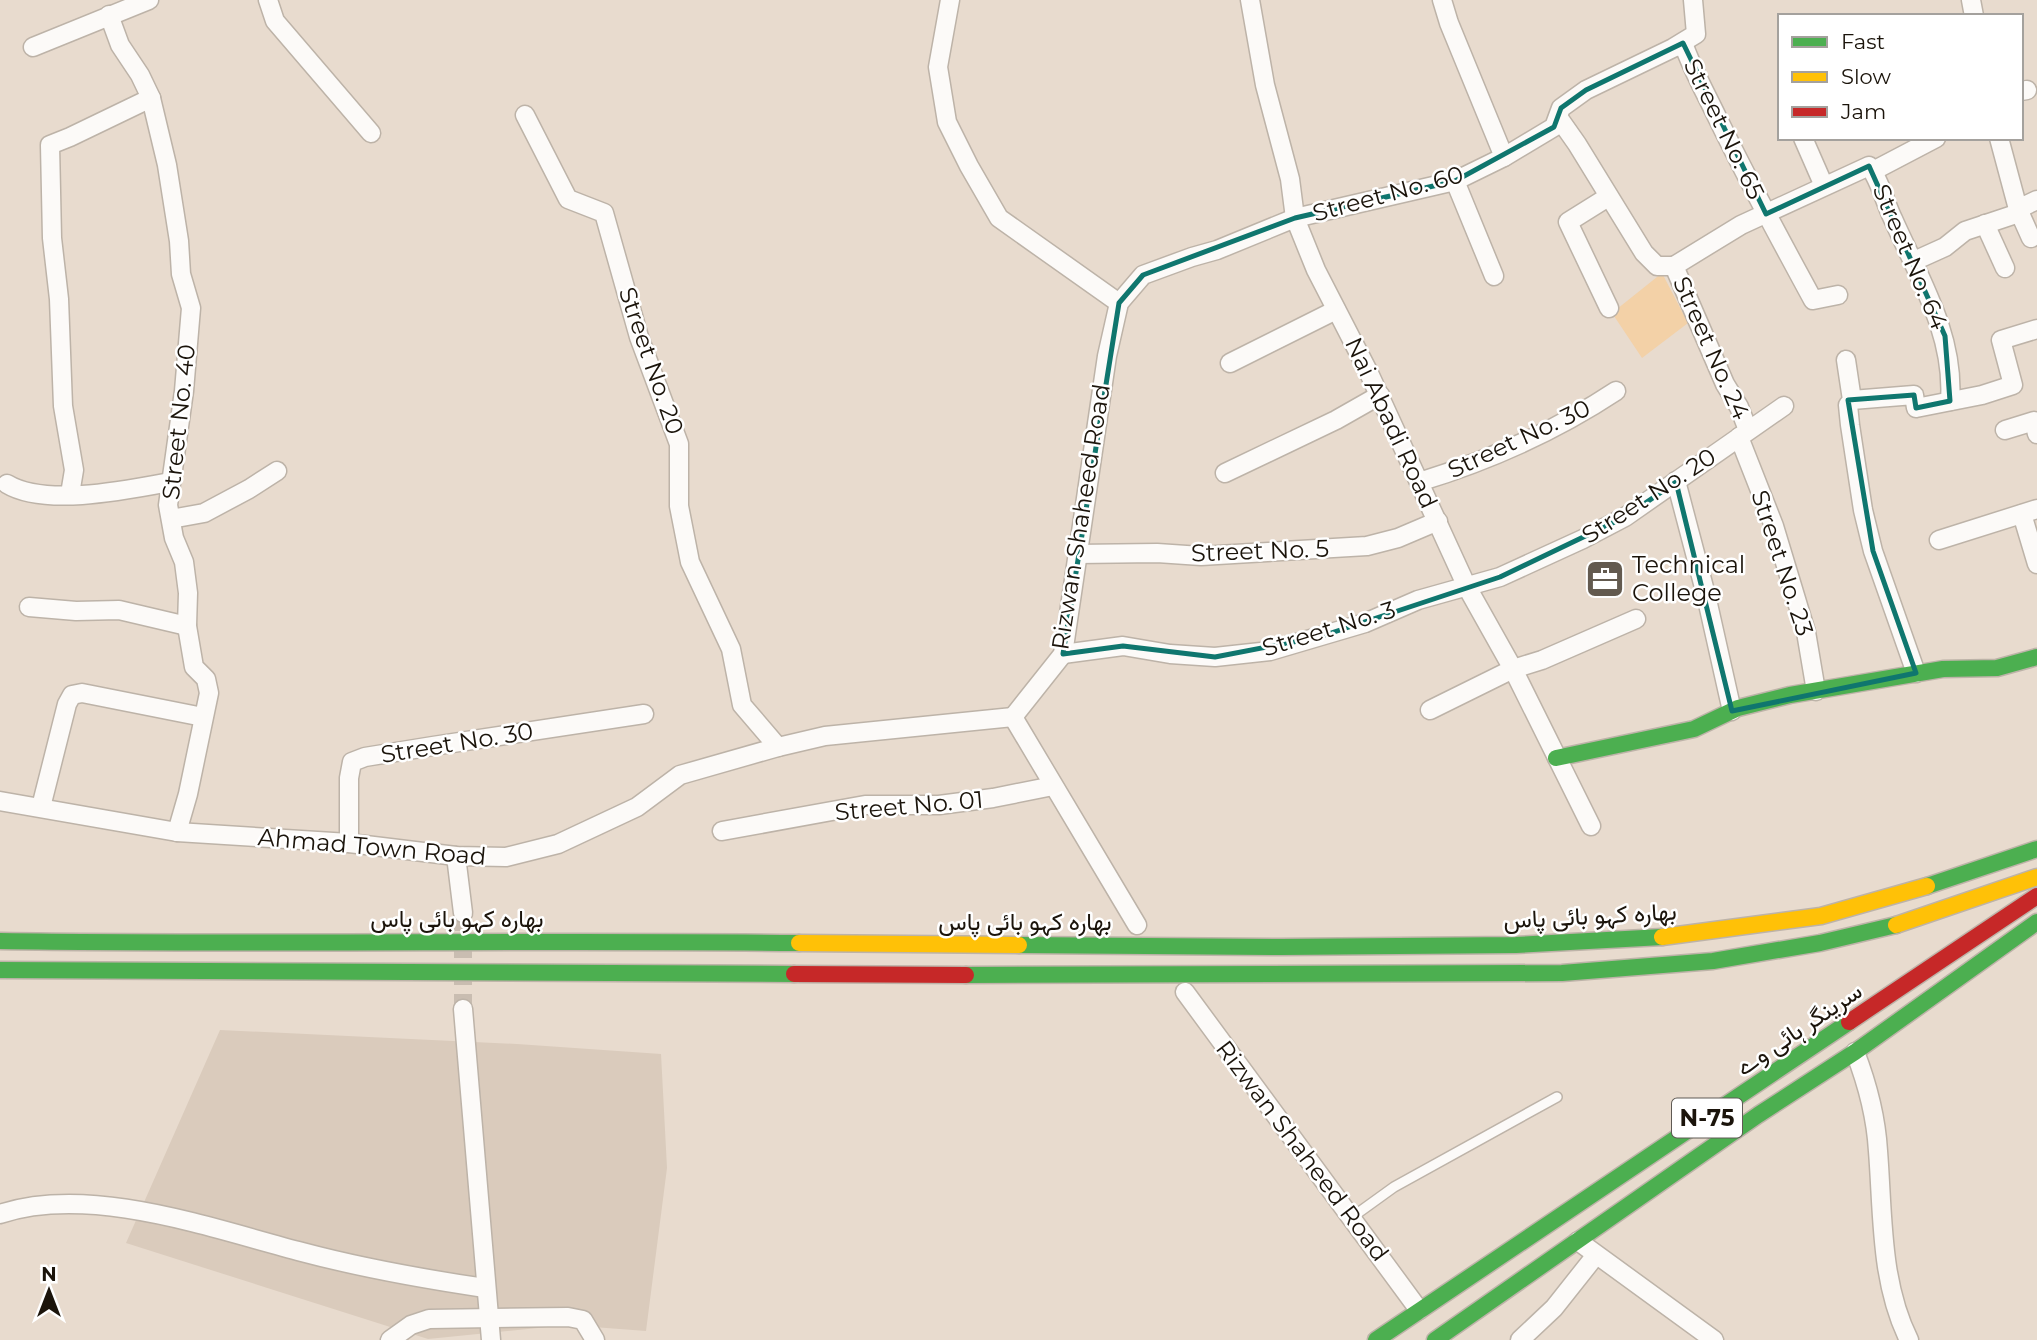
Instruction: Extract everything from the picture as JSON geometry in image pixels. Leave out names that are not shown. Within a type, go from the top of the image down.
[{"type":"main road","points":[[1556,758],[1694,729],[1732,711],[1790,695],[1942,669],[1997,668],[2037,657]]},
{"type":"main road","name":"بھارہ کہو بائی پاس","points":[[0,941],[1281,947],[1516,945],[1672,936],[1821,916],[1957,878],[2037,849]]},
{"type":"main road","points":[[0,970],[1070,976],[1562,973],[1713,961],[1820,943],[1890,927],[2037,877]]},
{"type":"main road","name":"سرینگر ہائی وے","points":[[1376,1340],[2037,896]]},
{"type":"main road","points":[[2018,909],[2033,925]]},
{"type":"main road","name":"سرینگر ہائی وے","points":[[1435,1340],[1758,1115],[1855,1052],[2033,925]]},
{"type":"main road","points":[[1451,1289],[1469,1317]]},
{"type":"street","points":[[33,47],[149,0]]},
{"type":"street","points":[[268,0],[275,21],[372,133]]},
{"type":"street","points":[[950,0],[938,67],[947,122],[969,166],[999,218],[1119,303]]},
{"type":"street","name":"Nai Abadi Road","points":[[1250,0],[1265,85],[1290,179],[1295,218],[1316,270],[1380,396],[1467,587],[1513,669],[1591,826]]},
{"type":"street","points":[[1442,0],[1504,157]]},
{"type":"street","points":[[1683,43],[1696,34],[1693,0]]},
{"type":"street","name":"Street No. 40","points":[[108,15],[120,46],[150,98],[167,165],[179,241],[181,274],[191,308],[184,391],[168,505],[174,538],[184,562],[188,593],[187,625],[194,667],[206,679],[209,693],[188,794],[177,832]]},
{"type":"street","name":"Street No. 60","points":[[1295,218],[1455,181],[1504,157],[1554,127],[1561,108],[1586,90],[1683,43]]},
{"type":"street","name":"Street No. 65","points":[[1683,43],[1692,69],[1813,300],[1838,295]]},
{"type":"street","points":[[70,494],[74,470],[63,406],[60,309],[52,238],[50,145],[71,138],[150,98]]},
{"type":"street","name":"Street No. 20","points":[[525,116],[568,199],[604,212],[639,337],[679,444],[679,506],[691,562],[731,649],[742,705],[778,747]]},
{"type":"street","points":[[1558,117],[1644,253],[1657,266],[1674,266]]},
{"type":"street","points":[[1804,140],[1824,186]]},
{"type":"street","points":[[1873,171],[1932,140]]},
{"type":"street","points":[[2000,140],[2018,209],[2031,238]]},
{"type":"street","name":"Street No. 64","points":[[1674,266],[1741,225],[1869,166],[1914,261],[1945,336],[1950,401]]},
{"type":"street","points":[[1455,181],[1494,276]]},
{"type":"street","points":[[1608,197],[1568,222],[1609,307]]},
{"type":"street","points":[[1914,261],[1945,247],[1965,231],[2013,215],[2018,209],[2037,200]]},
{"type":"street","name":"Rizwan Shaheed Road","points":[[1013,717],[1063,654],[1107,356],[1119,303],[1143,275],[1217,250],[1295,218]]},
{"type":"street","points":[[1985,224],[2005,268]]},
{"type":"street","name":"Street No. 24","points":[[1674,266],[1725,384],[1739,407],[1744,433]]},
{"type":"street","points":[[1230,363],[1336,310]]},
{"type":"street","points":[[1852,400],[1914,395],[1916,408],[1982,395],[2013,385],[2001,340],[2037,329]]},
{"type":"street","points":[[1846,360],[1852,400],[1849,405],[1850,425],[1873,551],[1916,673]]},
{"type":"street","name":"Street No. 30","points":[[1419,482],[1463,469],[1501,452],[1594,406],[1616,391]]},
{"type":"street","points":[[1225,473],[1380,396]]},
{"type":"street","name":"Street No. 20","points":[[1467,587],[1500,577],[1625,517],[1784,406]]},
{"type":"street","points":[[2005,430],[2034,421],[2037,434]]},
{"type":"street","name":"Street No. 23","points":[[1744,433],[1806,632],[1816,691]]},
{"type":"street","points":[[172,519],[204,513],[277,471]]},
{"type":"street","points":[[1676,481],[1706,595],[1732,711]]},
{"type":"street","points":[[6,484],[15,489],[29,491],[94,495],[170,482]]},
{"type":"street","points":[[1939,540],[2029,512],[2037,564]]},
{"type":"street","name":"Street No. 5","points":[[1077,554],[1201,555],[1367,546],[1398,538],[1438,521]]},
{"type":"street","name":"Street No. 3","points":[[1063,654],[1124,646],[1170,654],[1215,657],[1270,650],[1365,623],[1418,600],[1467,587]]},
{"type":"street","points":[[29,607],[76,611],[119,610],[187,625]]},
{"type":"street","points":[[1430,710],[1513,669],[1542,660],[1636,619]]},
{"type":"street","points":[[41,807],[67,704],[72,695],[94,695],[203,717]]},
{"type":"street","name":"Street No. 30","points":[[349,843],[349,779],[352,762],[365,757],[643,714]]},
{"type":"street","points":[[1013,717],[1136,925]]},
{"type":"street","name":"Ahmad Town Road","points":[[0,802],[177,832],[349,843],[456,856],[506,857],[558,844],[637,807],[680,775],[778,747],[825,736],[1013,717]]},
{"type":"street","name":"Street No. 01","points":[[722,831],[865,805],[939,805],[1053,786]]},
{"type":"street","points":[[456,856],[463,913]]},
{"type":"street","name":"Rizwan Shaheed Road","points":[[1185,992],[1419,1310]]},
{"type":"street","points":[[463,1009],[491,1340]]},
{"type":"street","points":[[1855,1052],[1865,1077],[1878,1149],[1889,1281],[1909,1340]]},
{"type":"street","points":[[0,1214],[32,1206],[53,1205],[93,1206],[156,1214],[338,1261],[485,1288]]},
{"type":"street","points":[[1578,1241],[1714,1340]]},
{"type":"street","points":[[1520,1340],[1554,1308],[1596,1255]]},
{"type":"street","points":[[390,1340],[420,1321],[578,1318],[587,1324],[595,1340]]},
{"type":"lane","points":[[1351,1218],[1394,1187],[1557,1097]]},
{"type":"highlighted area","points":[[1683,43],[1766,214],[1869,166],[1945,336],[1950,401],[1916,408],[1914,395],[1848,400],[1873,551],[1916,673],[1732,711],[1676,482],[1625,517],[1500,577],[1319,637],[1215,657],[1123,646],[1063,654],[1119,303],[1143,275],[1295,218],[1455,181],[1554,127],[1561,108],[1586,90]]},
{"type":"shaded area","points":[[1662,273],[1688,323],[1642,358],[1612,313]]},
{"type":"shaded area","points":[[220,1030],[517,1044],[661,1054],[667,1168],[646,1331],[567,1325],[428,1339],[126,1243]]},
{"type":"tunnel","points":[[463,913],[463,1009]]},
{"type":"traffic: fast","points":[[1556,758],[1694,729],[1738,708],[1790,695],[1943,669],[1997,668],[2037,657]]},
{"type":"traffic: fast","points":[[1927,886],[2037,849]]},
{"type":"traffic: fast","points":[[1435,1340],[1758,1115],[1855,1052],[2037,922]]},
{"type":"traffic: fast","points":[[966,975],[1562,973],[1713,961],[1820,943],[1896,925]]},
{"type":"traffic: fast","points":[[1019,945],[1516,945],[1662,937]]},
{"type":"traffic: fast","points":[[0,941],[799,943]]},
{"type":"traffic: fast","points":[[0,970],[794,974]]},
{"type":"traffic: fast","points":[[1376,1340],[1849,1022]]},
{"type":"traffic: slow","points":[[1896,925],[2037,877]]},
{"type":"traffic: slow","points":[[1662,937],[1821,916],[1927,886]]},
{"type":"traffic: slow","points":[[799,943],[1019,945]]},
{"type":"traffic: jam","points":[[1849,1022],[2037,896]]},
{"type":"traffic: jam","points":[[794,974],[966,975]]},
{"type":"place","name":"Technical College","points":[[1605,579]]}]
